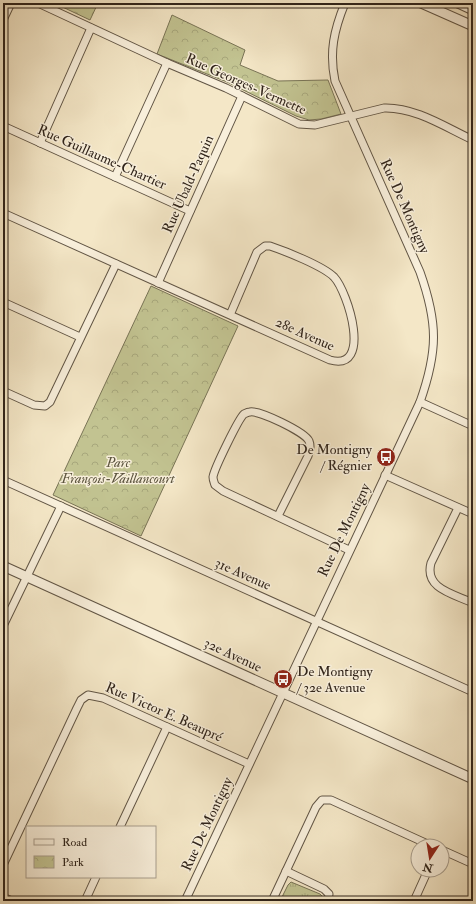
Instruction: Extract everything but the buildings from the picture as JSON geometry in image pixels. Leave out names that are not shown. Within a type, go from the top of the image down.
[{"type":"street","points":[[3,20],[11,3]]},
{"type":"street","name":"Rue Georges-Vermette","points":[[38,3],[242,96],[299,124],[315,125],[351,118],[384,108],[404,109],[473,140]]},
{"type":"street","name":"Rue De Montigny","points":[[185,901],[420,402],[427,380],[434,343],[433,320],[429,297],[420,272],[335,81],[332,67],[334,35],[345,3]]},
{"type":"street","points":[[421,3],[473,26]]},
{"type":"street","points":[[458,3],[473,10]]},
{"type":"street","points":[[40,143],[91,28]]},
{"type":"street","points":[[115,177],[167,63]]},
{"type":"street","name":"Rue Ubald-Paquin","points":[[158,283],[242,96]]},
{"type":"street","name":"Rue Guillaume-Chartier","points":[[3,126],[190,211]]},
{"type":"street","name":"28e Avenue","points":[[3,213],[330,360],[340,362],[346,359],[353,348],[353,319],[335,278],[323,269],[270,246],[265,246],[257,252],[230,315]]},
{"type":"street","points":[[3,391],[34,405],[46,406],[53,397],[80,337],[116,264]]},
{"type":"street","points":[[3,302],[80,337]]},
{"type":"street","points":[[420,402],[473,426]]},
{"type":"street","points":[[278,516],[308,456],[310,445],[309,440],[301,433],[264,414],[251,412],[244,414],[216,467],[213,481],[215,486],[349,550]]},
{"type":"street","points":[[385,475],[473,514]]},
{"type":"street","name":"31e Avenue","points":[[3,480],[473,692]]},
{"type":"street","points":[[3,626],[61,506]]},
{"type":"street","points":[[458,508],[429,571],[430,578],[434,584],[473,603]]},
{"type":"street","name":"32e Avenue","points":[[3,566],[473,779]]},
{"type":"street","name":"Rue Victor E. Beaupré","points":[[3,865],[81,700],[88,695],[96,695],[249,764]]},
{"type":"street","points":[[120,826],[168,727]]},
{"type":"street","points":[[272,901],[316,807],[322,800],[332,800],[415,838]]},
{"type":"street","points":[[450,854],[473,864]]},
{"type":"street","points":[[286,871],[324,888],[329,894],[328,901]]},
{"type":"street","points":[[85,901],[96,878]]},
{"type":"street","points":[[414,901],[424,878]]},
{"type":"street","points":[[3,896],[12,901]]},
{"type":"green space","points":[[54,3],[98,3],[90,20]]},
{"type":"green space","points":[[172,15],[245,50],[240,65],[278,81],[328,80],[341,114],[321,119],[309,120],[296,116],[227,82],[157,54]]},
{"type":"green space","name":"Parc François-Vaillancourt","points":[[151,286],[238,326],[141,536],[53,495]]},
{"type":"green space","points":[[291,882],[320,894],[324,901],[280,901]]},
{"type":"place","name":"De Montigny / Régnier","points":[[386,457]]},
{"type":"place","name":"De Montigny / 32e Avenue","points":[[283,679]]}]
